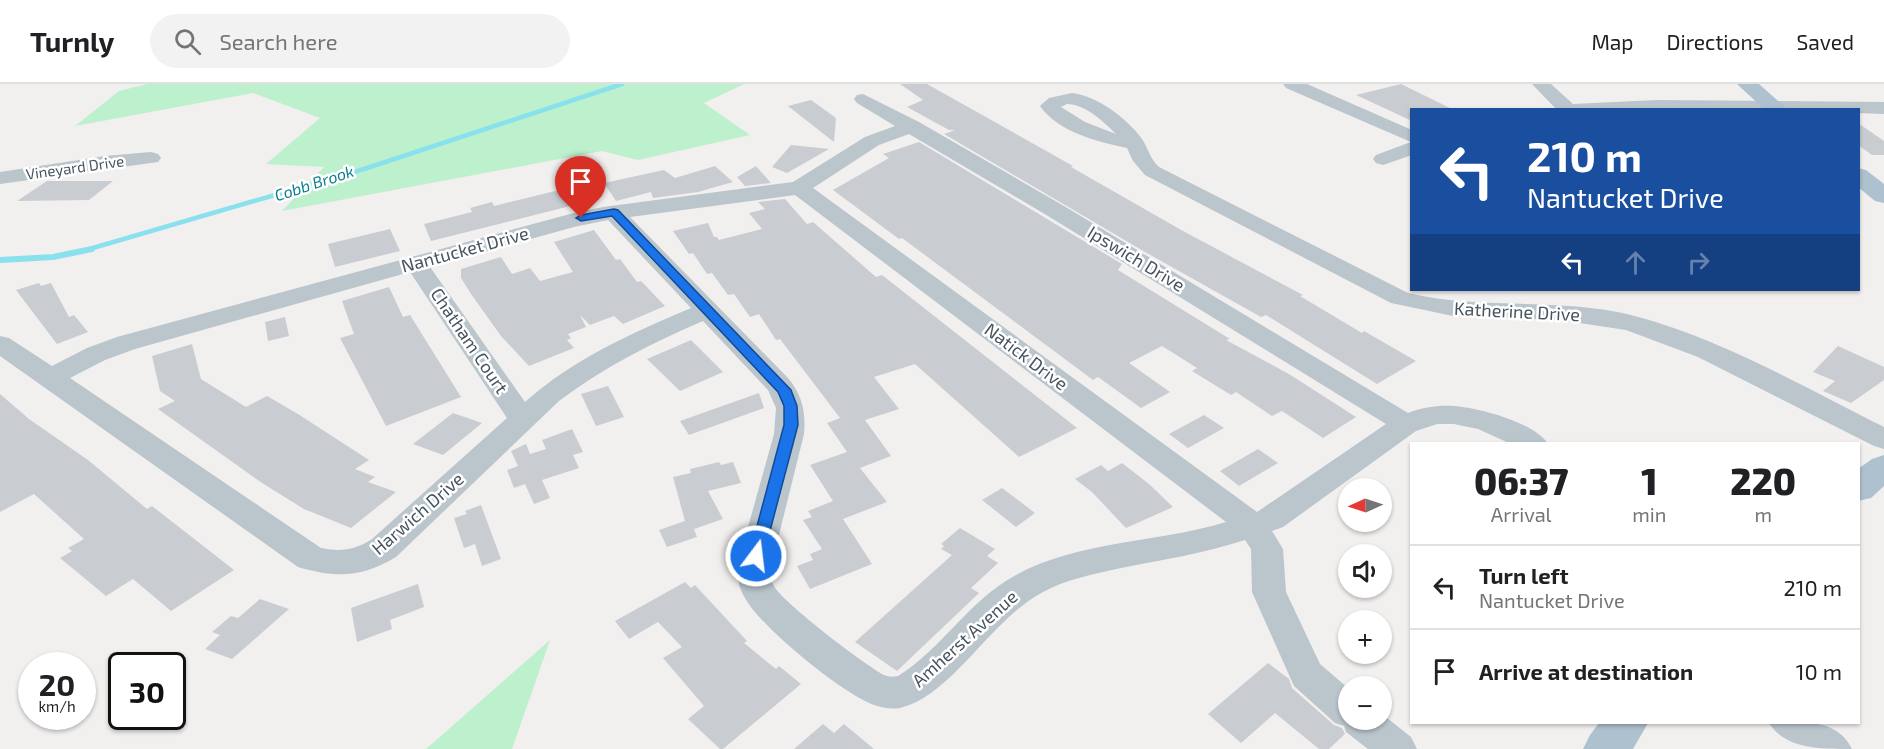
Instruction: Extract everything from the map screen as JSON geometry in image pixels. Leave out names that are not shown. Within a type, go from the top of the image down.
[{"type":"main road","points":[[1747,84],[1776,108]]},
{"type":"main road","points":[[1860,177],[1884,196]]},
{"type":"main road","points":[[1860,487],[1884,467]]},
{"type":"main road","points":[[1606,749],[1625,724]]},
{"type":"street","points":[[1292,84],[1410,136]]},
{"type":"street","points":[[1541,84],[1568,108]]},
{"type":"street","name":"Ipswich Drive","points":[[863,99],[912,126],[1406,424]]},
{"type":"street","points":[[1605,108],[1657,105],[1747,108]]},
{"type":"street","points":[[1860,108],[1884,108]]},
{"type":"street","name":"Nantucket Drive","points":[[51,377],[96,354],[126,343],[570,221],[799,188],[872,141],[912,126]]},
{"type":"street","name":"Katherine Drive","points":[[1135,143],[1140,159],[1152,171],[1400,298],[1448,309],[1573,314],[1634,324],[1675,337],[1714,354],[1884,439]]},
{"type":"street","points":[[1383,159],[1410,149]]},
{"type":"street","name":"Vineyard Drive","points":[[0,178],[151,158]]},
{"type":"street","points":[[0,196],[35,173]]},
{"type":"street","name":"Natick Drive","points":[[799,188],[1253,526]]},
{"type":"street","name":"Amherst Avenue","points":[[614,213],[784,390],[790,406],[789,434],[756,556],[754,578],[758,591],[771,607],[867,684],[880,691],[894,693],[909,690],[1001,603],[1024,586],[1043,577],[1086,563],[1208,538],[1272,519],[1406,424]]},
{"type":"street","name":"Chatham Court","points":[[416,263],[522,420]]},
{"type":"street","name":"Harwich Drive","points":[[0,345],[51,377],[310,558],[333,564],[361,560],[384,548],[549,396],[591,364],[621,347],[707,310]]},
{"type":"street","points":[[1406,424],[1427,416],[1465,418],[1494,425],[1529,442]]},
{"type":"street","points":[[1253,526],[1267,549],[1269,592],[1303,667],[1307,675],[1338,702]]},
{"type":"street","points":[[1790,724],[1832,749]]},
{"type":"street","points":[[1373,730],[1397,749]]},
{"type":"green space","points":[[147,84],[744,84],[704,103],[750,135],[638,160],[602,151],[282,211],[324,167],[266,164],[320,118],[253,93],[75,126],[119,91]]},
{"type":"green space","points":[[550,640],[512,749],[426,749]]},
{"type":"building","points":[[900,84],[927,84],[1183,231],[1303,295],[1300,296],[1362,333],[1364,331],[1416,361],[1377,384],[1266,315],[1261,317],[1145,252],[944,134],[955,130],[949,130],[907,107],[923,100]]},
{"type":"building","points":[[1401,84],[1450,108],[1410,108],[1410,120],[1356,95]]},
{"type":"building","points":[[811,100],[836,118],[834,142],[788,106]]},
{"type":"building","points":[[1860,124],[1884,141],[1884,155],[1872,155],[1860,146]]},
{"type":"building","points":[[919,142],[1122,264],[1118,270],[1230,339],[1226,340],[1289,374],[1356,417],[1323,438],[1282,411],[1272,416],[1236,392],[1231,395],[1192,371],[1197,368],[1162,346],[1129,363],[1170,392],[1141,408],[1098,377],[1093,380],[902,238],[899,239],[833,190],[889,158],[883,154]]},
{"type":"building","points":[[791,145],[829,149],[787,173],[772,167]]},
{"type":"building","points":[[715,166],[733,182],[698,192],[653,198],[651,192],[616,201],[604,183],[664,170],[675,178]]},
{"type":"building","points":[[756,166],[771,183],[745,186],[737,177]]},
{"type":"building","points":[[47,181],[113,181],[89,200],[17,201]]},
{"type":"building","points":[[580,185],[590,201],[431,241],[424,224],[472,212],[470,208],[492,202],[494,206]]},
{"type":"building","points":[[785,199],[807,224],[813,222],[876,277],[882,275],[1077,428],[1019,457],[915,364],[874,377],[899,409],[865,420],[891,456],[860,468],[887,502],[843,519],[872,564],[810,589],[797,566],[813,560],[810,554],[822,549],[803,520],[812,517],[808,511],[833,501],[810,465],[847,452],[827,423],[840,418],[780,339],[776,340],[759,314],[750,317],[734,294],[728,295],[712,273],[707,274],[693,253],[689,254],[673,231],[708,223],[714,237],[719,240],[762,229],[749,213],[765,209],[758,202]]},
{"type":"building","points":[[390,229],[400,251],[335,267],[328,244]]},
{"type":"building","points":[[594,230],[616,260],[620,259],[637,282],[641,281],[665,306],[623,324],[614,316],[590,325],[580,315],[586,327],[568,334],[571,338],[567,340],[574,348],[529,366],[501,336],[471,294],[461,278],[461,269],[501,257],[512,274],[530,268],[540,281],[573,272],[554,242]]},
{"type":"building","points":[[39,283],[41,286],[51,283],[69,317],[74,315],[88,332],[57,344],[16,290]]},
{"type":"building","points":[[389,287],[403,317],[410,315],[461,397],[386,426],[340,338],[354,334],[342,301]]},
{"type":"building","points":[[285,317],[289,336],[268,341],[265,322]]},
{"type":"building","points":[[691,340],[723,372],[680,391],[647,359]]},
{"type":"building","points":[[192,344],[201,379],[246,407],[267,396],[369,460],[355,469],[375,477],[368,482],[396,492],[351,528],[304,509],[262,483],[158,409],[175,401],[160,391],[152,356]]},
{"type":"building","points":[[1838,346],[1884,367],[1884,380],[1851,403],[1823,391],[1835,381],[1813,372]]},
{"type":"building","points":[[608,386],[624,417],[596,426],[581,394]]},
{"type":"building","points":[[759,393],[764,408],[689,435],[680,421]]},
{"type":"building","points":[[0,394],[29,419],[88,460],[147,509],[152,506],[234,570],[171,611],[133,579],[106,596],[60,558],[72,551],[68,548],[84,539],[34,494],[0,512]]},
{"type":"building","points":[[453,413],[482,423],[443,455],[413,444]]},
{"type":"building","points":[[1204,415],[1224,428],[1188,448],[1169,434]]},
{"type":"building","points":[[572,429],[583,452],[573,455],[579,468],[542,480],[550,498],[534,504],[525,484],[514,488],[507,470],[518,466],[511,451],[526,444],[530,454],[546,449],[542,440]]},
{"type":"building","points":[[1258,449],[1278,463],[1239,486],[1220,471]]},
{"type":"building","points":[[719,462],[721,465],[733,462],[741,483],[708,491],[723,519],[694,529],[697,537],[667,547],[659,530],[685,521],[673,477],[691,473],[690,469]]},
{"type":"building","points":[[1122,463],[1173,507],[1126,528],[1092,492],[1075,479],[1101,465],[1108,471]]},
{"type":"building","points":[[1002,488],[1035,513],[1016,527],[982,500]]},
{"type":"building","points":[[481,505],[501,559],[482,566],[475,544],[464,548],[454,518],[467,514],[465,511]]},
{"type":"building","points":[[960,528],[995,549],[987,556],[998,563],[971,588],[979,593],[897,671],[855,642],[952,555],[941,549],[944,546],[941,544]]},
{"type":"building","points":[[685,582],[691,588],[695,585],[747,641],[744,643],[776,669],[779,666],[801,684],[723,749],[720,749],[688,719],[704,706],[663,658],[682,647],[658,622],[629,639],[615,621]]},
{"type":"building","points":[[418,584],[424,607],[390,620],[392,629],[357,642],[351,608]]},
{"type":"building","points":[[260,599],[289,609],[232,659],[205,649],[220,635],[212,632],[231,616],[238,618]]},
{"type":"building","points":[[1268,663],[1289,679],[1292,688],[1345,734],[1329,749],[1319,749],[1275,713],[1241,743],[1208,714]]},
{"type":"building","points":[[823,724],[834,733],[844,724],[874,749],[794,749]]},
{"type":"waterway","name":"Cobb Brook","points":[[86,250],[364,169],[622,84]]},
{"type":"waterway","name":"Cobb Brook","points":[[0,260],[53,257],[92,249]]},
{"type":"route","points":[[581,218],[614,213],[784,390],[792,415],[791,425],[756,556]]}]
